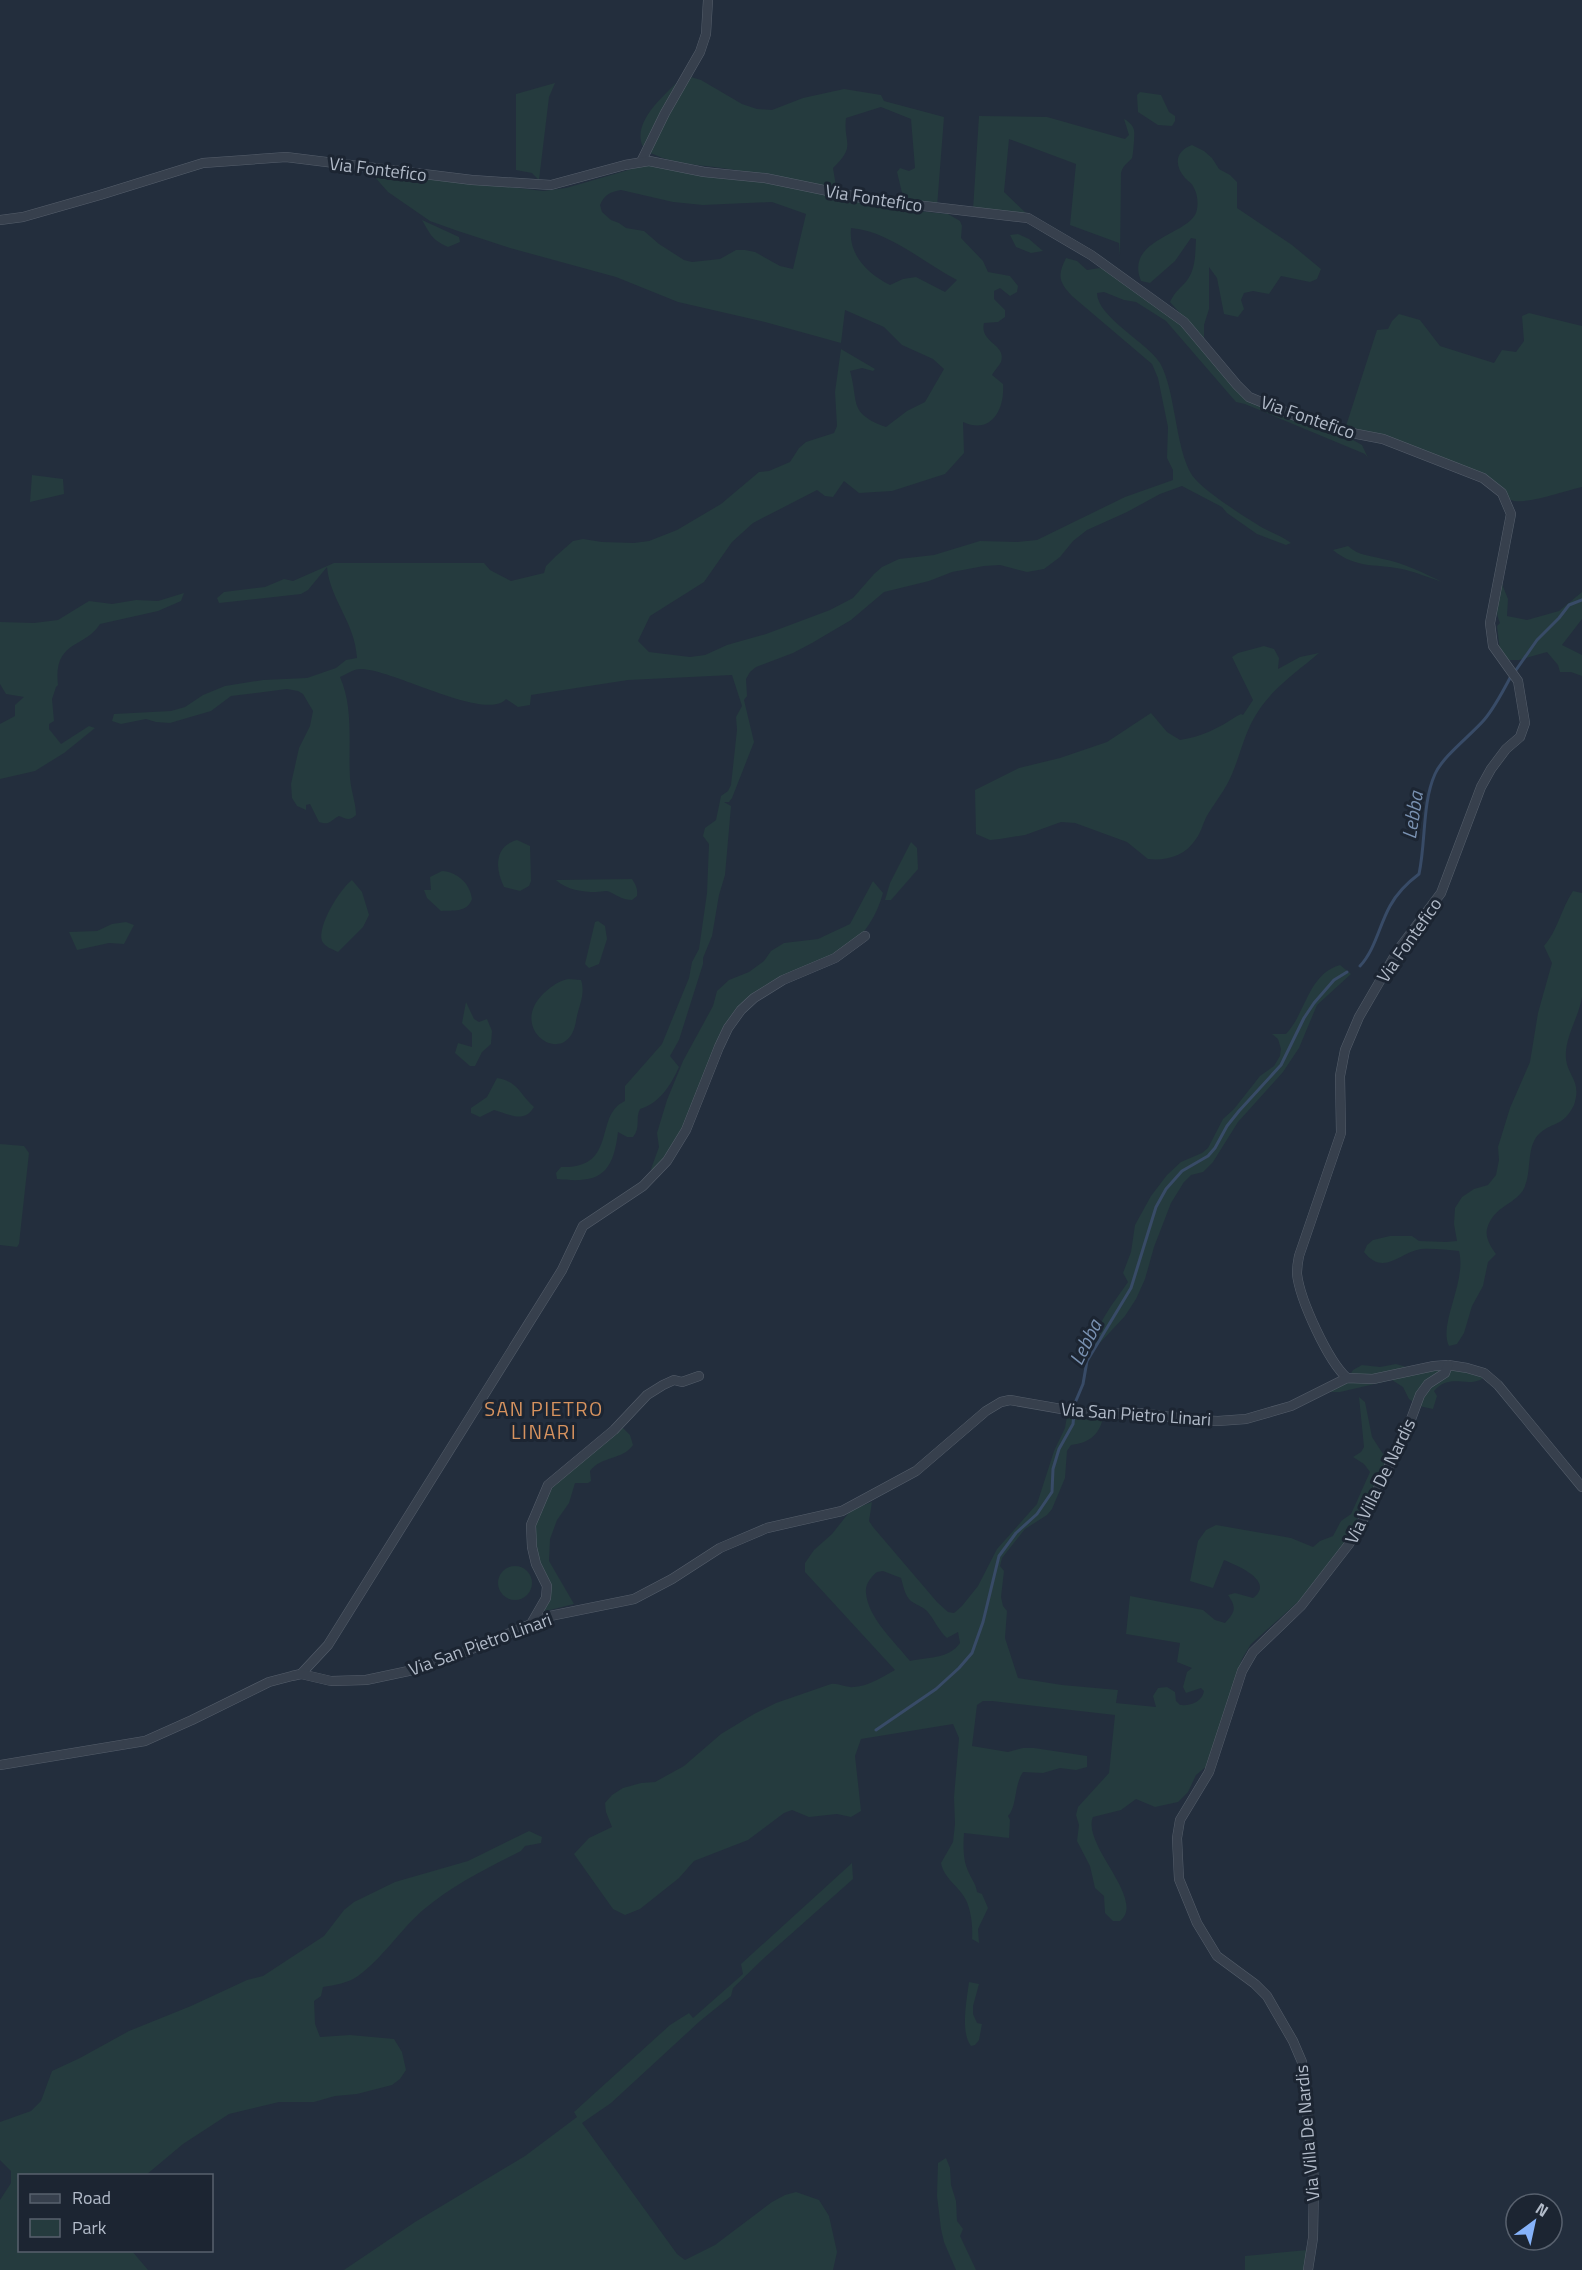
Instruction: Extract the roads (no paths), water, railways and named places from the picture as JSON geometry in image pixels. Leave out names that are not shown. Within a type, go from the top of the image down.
[{"type":"street","points":[[641,162],[665,113],[700,52],[706,34],[708,0]]},
{"type":"street","name":"Via Fontefico","points":[[0,219],[23,217],[203,163],[286,157],[472,180],[551,186],[649,161],[704,172],[765,178],[872,201],[1028,218],[1091,255],[1184,322],[1249,397],[1298,417],[1356,434],[1383,439],[1483,478],[1502,493],[1511,514],[1490,623],[1493,646],[1518,681],[1525,723],[1520,737],[1491,768],[1481,788],[1442,893],[1398,950],[1359,1017],[1345,1050],[1340,1076],[1341,1133],[1299,1256],[1297,1273],[1301,1293],[1328,1353],[1337,1369],[1347,1378]]},
{"type":"street","points":[[302,1674],[328,1645],[562,1270],[583,1226],[643,1186],[667,1161],[686,1130],[728,1028],[741,1010],[754,998],[783,980],[835,958],[865,936]]},
{"type":"street","name":"Via San Pietro Linari","points":[[0,1765],[145,1741],[269,1682],[302,1674],[331,1681],[366,1680],[418,1669],[453,1657],[550,1616],[634,1599],[672,1579],[720,1548],[766,1528],[842,1511],[916,1471],[986,1411],[1001,1402],[1010,1400],[1074,1412],[1140,1413],[1194,1420],[1246,1419],[1291,1406],[1347,1378],[1373,1379],[1448,1365],[1484,1373],[1498,1385],[1582,1487]]},
{"type":"street","name":"Via Villa De Nardis","points":[[1308,2270],[1313,2238],[1314,2180],[1302,2062],[1268,1996],[1217,1956],[1197,1923],[1179,1879],[1177,1838],[1180,1820],[1209,1772],[1242,1671],[1253,1652],[1301,1606],[1349,1544],[1410,1422],[1420,1395],[1428,1384],[1445,1373],[1448,1365]]},
{"type":"street","points":[[531,1624],[546,1598],[547,1586],[536,1564],[531,1525],[548,1485],[614,1430],[647,1395],[674,1380],[682,1382],[699,1376]]},
{"type":"waterway","name":"Lebba","points":[[1516,670],[1537,640],[1569,605],[1582,600]]},
{"type":"waterway","name":"Lebba","points":[[1360,966],[1369,953],[1393,901],[1403,888],[1419,874],[1428,797],[1435,774],[1450,753],[1488,715],[1511,676]]},
{"type":"waterway","name":"Lebba","points":[[876,1730],[936,1689],[972,1653],[983,1622],[999,1556],[1016,1533],[1037,1514],[1052,1492],[1053,1469],[1059,1449],[1073,1424],[1075,1403],[1083,1384],[1087,1361],[1131,1288],[1156,1207],[1166,1189],[1182,1171],[1208,1156],[1215,1148],[1227,1126],[1281,1065],[1314,1003],[1334,980],[1347,972]]},
{"type":"district","name":"SAN PIETRO LINARI","points":[[544,1420]]}]
